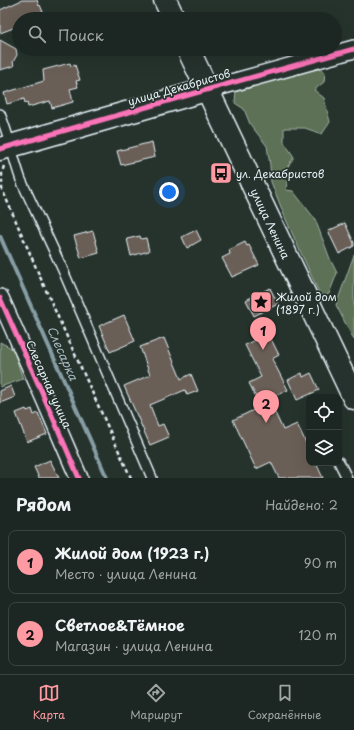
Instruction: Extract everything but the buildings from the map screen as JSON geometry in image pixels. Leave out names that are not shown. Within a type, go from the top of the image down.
[{"type":"main road","points":[[165,0],[171,12]]},
{"type":"main road","name":"улица Ленина","points":[[191,56],[351,397]]},
{"type":"main road","name":"улица Декабристов","points":[[5,148],[206,90]]},
{"type":"street","name":"улица Декабристов","points":[[342,52],[354,49]]},
{"type":"street","name":"улица Декабристов","points":[[206,90],[329,56]]},
{"type":"street","name":"Слесарная улица","points":[[0,298],[79,478]]},
{"type":"lane","points":[[0,114],[6,130],[5,148],[17,168],[21,180],[62,268],[152,478]]},
{"type":"lane","points":[[341,466],[347,478]]},
{"type":"path","points":[[5,148],[2,172],[2,189],[131,478]]},
{"type":"green space","points":[[318,67],[325,72],[324,82],[314,90],[324,98],[330,122],[322,134],[305,128],[284,128],[284,142],[294,157],[285,171],[287,182],[286,190],[293,191],[315,219],[330,259],[337,273],[329,294],[321,297],[287,222],[271,182],[267,146],[250,124],[244,109],[235,103],[236,90]]},
{"type":"green space","points":[[354,255],[354,340],[336,305]]},
{"type":"green space","points":[[0,342],[13,349],[23,379],[0,387]]},
{"type":"waterway","name":"Слесарка","points":[[0,236],[107,478]]},
{"type":"cycle path","points":[[342,52],[354,49]]},
{"type":"cycle path","points":[[0,149],[329,56]]},
{"type":"cycle path","points":[[0,298],[79,478]]},
{"type":"place","name":"ул. Декабристов","points":[[221,173]]},
{"type":"place","name":"Жилой дом (1897 г.)","points":[[261,302]]},
{"type":"place","name":"Жилой дом (1923 г.)","points":[[263,350]]},
{"type":"place","name":"Светлое&Тёмное","points":[[266,423]]}]
